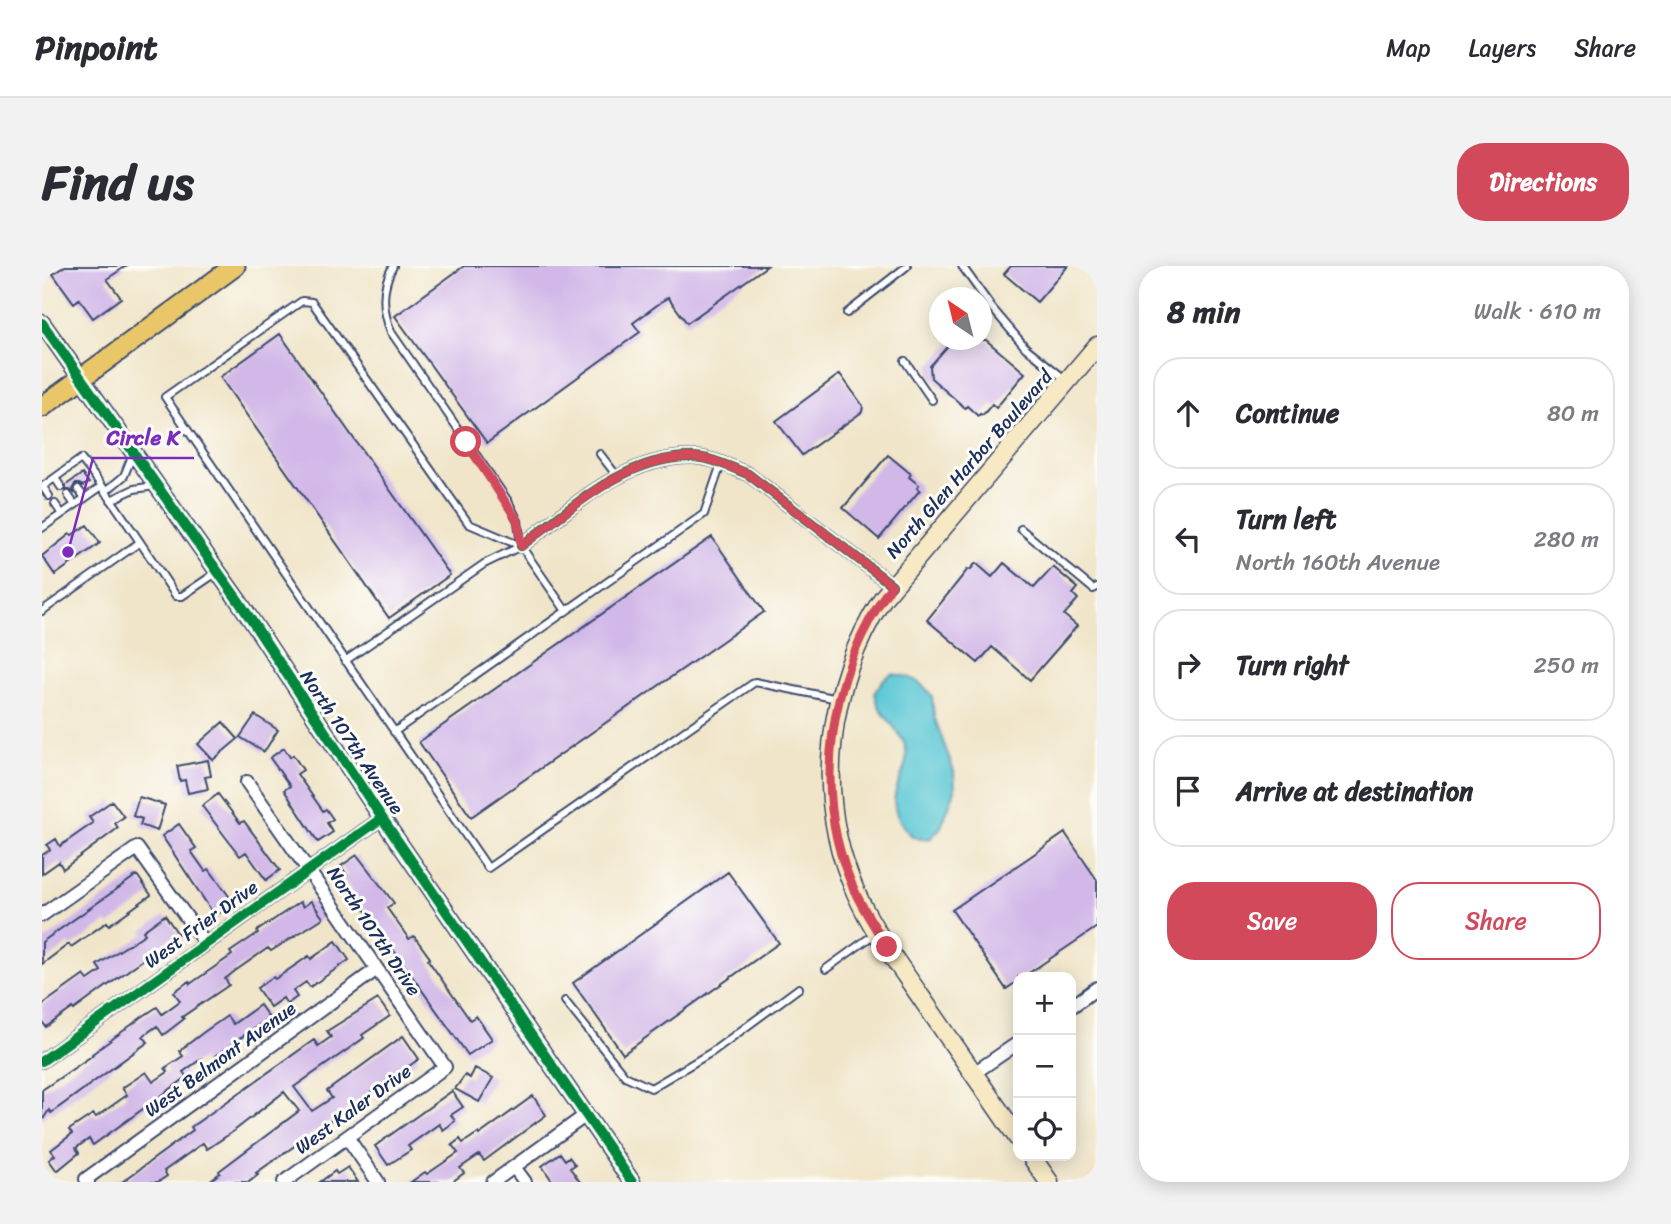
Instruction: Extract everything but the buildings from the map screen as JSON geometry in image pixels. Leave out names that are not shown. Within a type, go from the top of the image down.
[{"type":"main road","points":[[42,407],[235,266]]},
{"type":"main road","name":"North Glen Harbor Boulevard","points":[[1013,1131],[878,932],[857,895],[838,840],[831,780],[832,745],[838,699],[860,636],[892,585],[1097,346]]},
{"type":"main road","points":[[1034,1161],[1049,1182]]},
{"type":"street","name":"North 107th Avenue","points":[[42,323],[218,571],[382,818],[632,1182]]},
{"type":"street","points":[[521,546],[629,470],[660,459],[693,457],[721,463],[748,474],[892,585]]},
{"type":"street","name":"North 107th Drive","points":[[247,782],[445,1067]]},
{"type":"street","name":"West Frier Drive","points":[[42,1061],[382,818]]},
{"type":"street","points":[[42,915],[137,848],[205,943]]},
{"type":"street","name":"West Belmont Avenue","points":[[87,1181],[377,969]]},
{"type":"street","points":[[1076,1003],[1097,988]]},
{"type":"street","points":[[974,1073],[1013,1046]]},
{"type":"street","name":"West Kaler Drive","points":[[284,1182],[445,1067]]},
{"type":"street","points":[[493,1182],[586,1115]]},
{"type":"street","points":[[347,1137],[379,1182]]},
{"type":"street","points":[[514,1167],[525,1182]]},
{"type":"lane","points":[[393,266],[383,296],[384,314],[391,332],[508,501],[518,521],[521,546],[566,611]]},
{"type":"lane","points":[[848,313],[907,266]]},
{"type":"lane","points":[[962,266],[992,308],[1026,348],[1067,382]]},
{"type":"lane","points":[[521,546],[469,524],[312,302],[302,301],[165,397],[488,869],[755,682],[838,699]]},
{"type":"lane","points":[[905,361],[932,400]]},
{"type":"lane","points":[[42,528],[85,498],[124,476],[134,451]]},
{"type":"lane","points":[[600,454],[617,477]]},
{"type":"lane","points":[[49,496],[43,487],[81,459],[176,596],[182,596],[218,571]]},
{"type":"lane","points":[[394,732],[704,514],[721,463]]},
{"type":"lane","points":[[65,471],[71,479]]},
{"type":"lane","points":[[55,478],[61,487]]},
{"type":"lane","points":[[111,500],[134,489],[158,485]]},
{"type":"lane","points":[[78,489],[85,498]]},
{"type":"lane","points":[[68,495],[75,505]]},
{"type":"lane","points":[[55,504],[62,514]]},
{"type":"lane","points":[[45,513],[51,522]]},
{"type":"lane","points":[[1021,529],[1096,590]]},
{"type":"lane","points":[[42,611],[140,542]]},
{"type":"lane","points":[[345,661],[484,564],[521,546]]},
{"type":"lane","points":[[826,969],[878,932]]},
{"type":"lane","points":[[565,1001],[625,1076],[651,1088],[712,1052],[799,988]]},
{"type":"water","points":[[892,674],[915,680],[932,696],[934,716],[954,772],[955,790],[941,827],[931,838],[918,838],[910,834],[898,817],[894,805],[907,754],[904,743],[879,707],[875,692],[884,679]]},
{"type":"cycle path","points":[[42,323],[240,603],[382,818],[632,1182]]},
{"type":"cycle path","points":[[521,546],[580,501],[621,475],[667,459],[698,457],[748,474],[892,585]]},
{"type":"cycle path","points":[[42,1061],[382,818]]},
{"type":"place","name":"Circle K","points":[[68,552]]},
{"type":"route","points":[[466,442],[508,501],[518,521],[521,546],[602,486],[629,470],[660,459],[693,457],[721,463],[748,474],[892,585],[860,636],[838,699],[831,780],[838,840],[846,869],[857,895],[887,947]]}]
